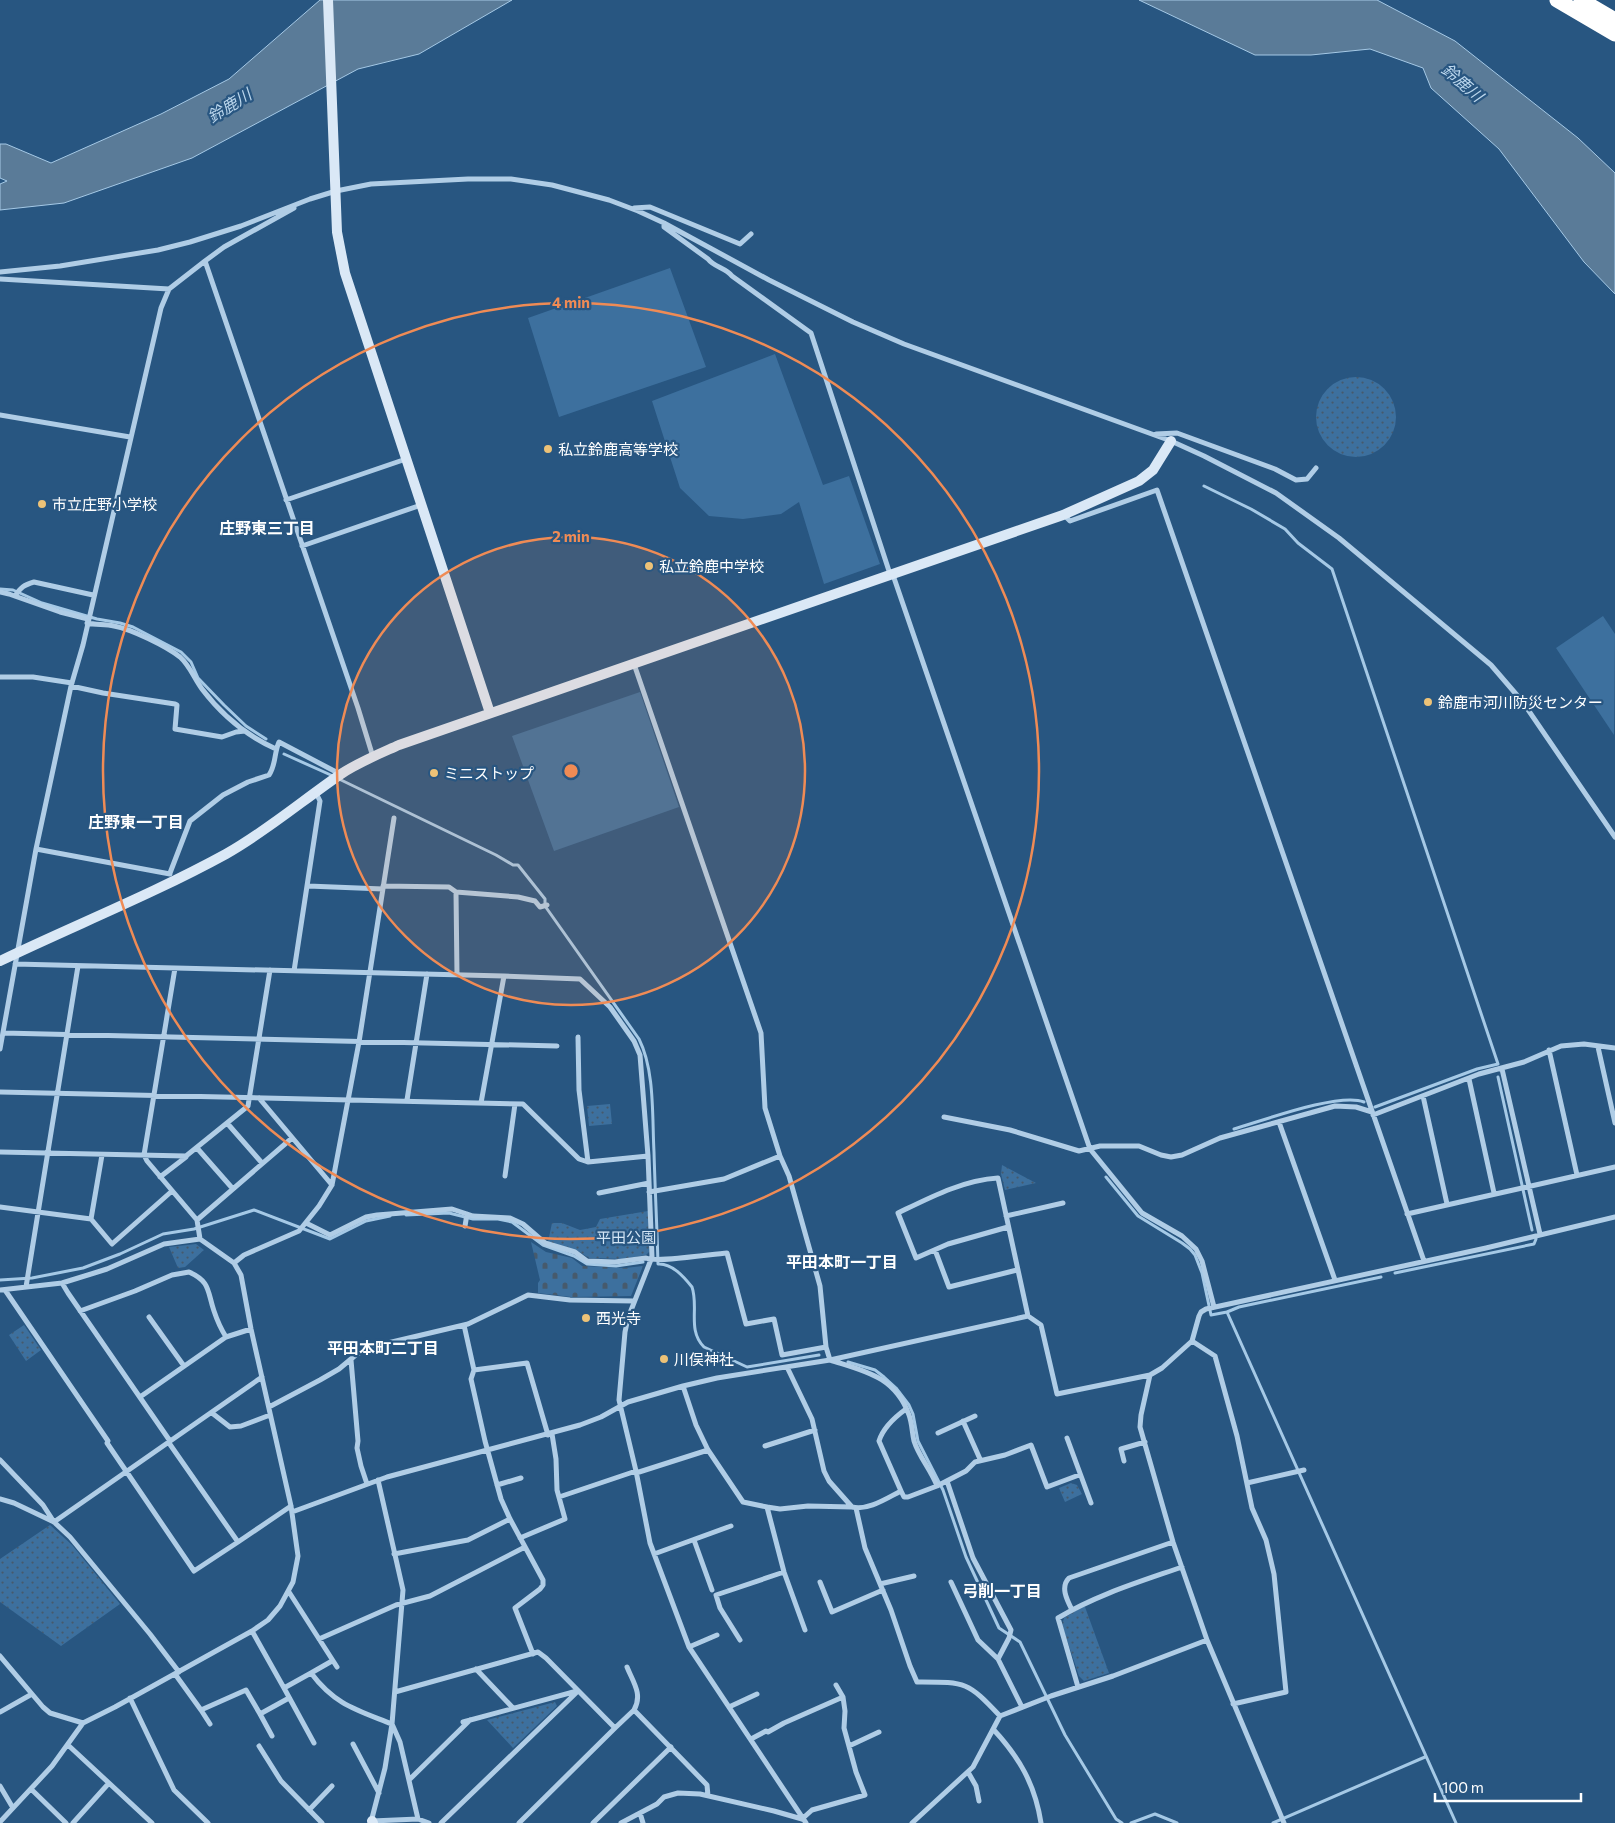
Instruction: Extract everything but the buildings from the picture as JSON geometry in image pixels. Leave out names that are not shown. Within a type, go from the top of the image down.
[{"type":"highway","points":[[1557,0],[1615,34]]},
{"type":"highway","points":[[1581,0],[1615,20]]},
{"type":"street","points":[[328,0],[337,232],[345,273],[490,713]]},
{"type":"street","points":[[0,272],[60,266],[158,250],[241,226],[310,199],[336,191],[371,184],[431,182],[468,178],[511,179],[552,185],[609,200],[664,223],[769,280],[853,322],[904,344],[1154,434],[1204,456],[1276,493],[1339,538],[1491,665],[1532,715],[1615,837]]},
{"type":"street","points":[[0,1049],[36,850],[71,685],[83,646],[161,308],[169,289],[224,247],[310,199]]},
{"type":"street","points":[[631,208],[650,208],[740,244],[752,234]]},
{"type":"street","points":[[664,223],[664,227],[710,262],[730,273],[811,334],[1090,1149],[1142,1213],[1191,1242],[1202,1261],[1214,1307]]},
{"type":"street","points":[[205,261],[358,708],[373,757]]},
{"type":"street","points":[[0,279],[169,289]]},
{"type":"street","points":[[0,414],[130,437]]},
{"type":"street","points":[[1154,434],[1177,433],[1275,469],[1296,480],[1307,479],[1316,468]]},
{"type":"street","points":[[0,961],[172,876],[238,846],[341,775],[399,745],[1063,515],[1139,481],[1153,470],[1171,441]]},
{"type":"street","points":[[286,500],[406,458]]},
{"type":"street","points":[[1063,515],[1070,520],[1157,490],[1424,1261]]},
{"type":"street","points":[[302,546],[422,505]]},
{"type":"street","points":[[15,596],[25,584],[34,582],[93,596]]},
{"type":"street","points":[[0,592],[60,612],[127,630],[179,656],[188,666],[203,690],[244,731],[258,741],[276,749]]},
{"type":"street","points":[[634,663],[761,1033],[765,1108],[780,1156],[789,1176],[820,1286],[826,1347],[830,1360]]},
{"type":"street","points":[[0,677],[33,677],[104,694],[175,704],[177,706],[175,730],[222,737],[244,731]]},
{"type":"street","points":[[172,876],[190,820],[223,795],[248,782],[269,776],[274,768],[276,749],[279,742],[341,775]]},
{"type":"street","points":[[294,971],[320,800],[316,793]]},
{"type":"street","points":[[234,1263],[244,1255],[299,1231],[332,1185],[359,1042],[394,818]]},
{"type":"street","points":[[36,850],[172,876]]},
{"type":"street","points":[[308,886],[449,887],[456,892],[518,897],[535,901],[540,907],[547,905]]},
{"type":"street","points":[[456,892],[457,975]]},
{"type":"street","points":[[15,964],[580,979],[610,1006],[634,1041],[640,1055],[648,1156],[652,1260],[634,1301],[625,1332],[619,1400],[650,1543],[689,1647],[804,1821]]},
{"type":"street","points":[[26,1287],[78,966]]},
{"type":"street","points":[[0,1822],[52,1766],[83,1723],[177,1673],[268,1620],[289,1592],[296,1574],[298,1556],[292,1509],[251,1329],[241,1275],[234,1263],[200,1237],[198,1222],[146,1161],[144,1155],[175,968]]},
{"type":"street","points":[[160,1177],[248,1106],[270,970]]},
{"type":"street","points":[[407,1100],[427,974]]},
{"type":"street","points":[[481,1103],[504,976]]},
{"type":"street","points":[[3,1033],[557,1046]]},
{"type":"street","points":[[578,1038],[579,1090],[588,1162]]},
{"type":"street","points":[[944,1117],[1010,1130],[1079,1151],[1100,1146],[1139,1146],[1166,1157],[1177,1156],[1211,1141],[1335,1106],[1356,1107],[1372,1114],[1479,1074],[1524,1062],[1561,1046],[1576,1045],[1615,1048]]},
{"type":"street","points":[[1598,1047],[1615,1123]]},
{"type":"street","points":[[1549,1050],[1577,1175]]},
{"type":"street","points":[[1502,1069],[1527,1186],[1540,1234]]},
{"type":"street","points":[[1469,1079],[1494,1194]]},
{"type":"street","points":[[0,1092],[523,1104],[579,1160],[588,1162],[648,1156]]},
{"type":"street","points":[[1423,1096],[1447,1204]]},
{"type":"street","points":[[259,1098],[332,1185]]},
{"type":"street","points":[[505,1176],[514,1104]]},
{"type":"street","points":[[1280,1122],[1335,1280]]},
{"type":"street","points":[[227,1123],[262,1164]]},
{"type":"street","points":[[198,1222],[232,1189],[292,1138]]},
{"type":"street","points":[[197,1148],[232,1189]]},
{"type":"street","points":[[0,1152],[186,1156]]},
{"type":"street","points":[[91,1219],[102,1154]]},
{"type":"street","points":[[650,1192],[724,1179],[780,1156]]},
{"type":"street","points":[[1407,1214],[1615,1167]]},
{"type":"street","points":[[1008,1226],[969,1237],[916,1258],[898,1213],[942,1192],[987,1178],[998,1178],[1028,1316],[1040,1325],[1057,1394],[1150,1375],[1162,1368],[1192,1340],[1199,1316],[1206,1309],[1615,1217]]},
{"type":"street","points":[[599,1193],[649,1183]]},
{"type":"street","points":[[0,1208],[91,1219],[112,1244],[172,1191]]},
{"type":"street","points":[[1006,1216],[1063,1203]]},
{"type":"street","points":[[306,1223],[330,1234],[366,1217],[452,1208],[473,1216],[514,1218],[545,1243],[575,1252],[587,1260],[615,1262],[646,1258],[652,1260],[727,1253],[746,1324],[774,1319],[782,1355],[826,1347]]},
{"type":"street","points":[[465,1226],[467,1214]]},
{"type":"street","points":[[200,1237],[164,1244],[107,1269],[62,1282],[2,1290],[108,1440],[108,1443],[126,1471],[194,1571],[292,1509],[378,1480],[487,1449],[580,1426],[628,1402],[717,1378],[830,1360],[1028,1316]]},
{"type":"street","points":[[934,1250],[949,1287],[1017,1270]]},
{"type":"street","points":[[80,1311],[109,1302],[172,1275],[189,1272],[205,1282],[214,1313],[226,1336]]},
{"type":"street","points":[[62,1282],[238,1542]]},
{"type":"street","points":[[269,1407],[320,1380],[357,1354],[375,1346],[464,1325],[528,1296],[570,1300],[634,1301]]},
{"type":"street","points":[[149,1317],[184,1366]]},
{"type":"street","points":[[464,1325],[474,1370],[471,1379],[501,1499],[543,1580],[543,1585],[540,1589],[516,1608],[533,1654]]},
{"type":"street","points":[[140,1397],[226,1336],[251,1329]]},
{"type":"street","points":[[1192,1340],[1215,1356],[1252,1508],[1266,1540],[1274,1574],[1286,1692],[1233,1704]]},
{"type":"street","points":[[351,1360],[357,1448],[367,1484]]},
{"type":"street","points":[[830,1360],[873,1373],[884,1380],[895,1392],[909,1415],[914,1442],[937,1486]]},
{"type":"street","points":[[474,1370],[527,1363],[550,1434],[556,1459],[556,1479],[564,1519],[520,1538]]},
{"type":"street","points":[[787,1367],[812,1419],[824,1472],[829,1482],[854,1508],[865,1548],[883,1590],[917,1682],[954,1682],[960,1684],[974,1690],[1000,1716]]},
{"type":"street","points":[[1150,1375],[1140,1427],[1173,1542],[1207,1640],[1284,1823]]},
{"type":"street","points":[[54,1522],[262,1378]]},
{"type":"street","points":[[683,1386],[696,1425],[708,1450],[743,1502],[780,1510],[808,1506],[854,1508],[872,1504],[901,1491]]},
{"type":"street","points":[[906,1409],[884,1431],[879,1442],[904,1497],[946,1482],[966,1471],[971,1464],[980,1459],[1005,1455],[1031,1445],[1048,1487],[1079,1475]]},
{"type":"street","points":[[212,1413],[230,1427],[241,1426],[270,1416]]},
{"type":"street","points":[[938,1433],[975,1416]]},
{"type":"street","points":[[963,1421],[980,1459]]},
{"type":"street","points":[[765,1446],[815,1430]]},
{"type":"street","points":[[1067,1438],[1079,1475],[1091,1503]]},
{"type":"street","points":[[1124,1461],[1121,1450],[1145,1442]]},
{"type":"street","points":[[560,1497],[708,1450]]},
{"type":"street","points":[[0,1460],[43,1505],[54,1522]]},
{"type":"street","points":[[1247,1483],[1304,1470]]},
{"type":"street","points":[[498,1485],[521,1478]]},
{"type":"street","points":[[378,1480],[402,1590],[392,1724],[372,1822],[380,1820],[418,1820],[429,1823]]},
{"type":"street","points":[[946,1482],[973,1558],[1011,1630],[998,1659]]},
{"type":"street","points":[[0,1499],[14,1503],[54,1522],[70,1536],[150,1634],[210,1724]]},
{"type":"street","points":[[767,1507],[784,1572],[805,1630]]},
{"type":"street","points":[[394,1554],[468,1540],[510,1519]]},
{"type":"street","points":[[654,1554],[732,1526]]},
{"type":"street","points":[[694,1540],[712,1590]]},
{"type":"street","points":[[1072,1610],[1064,1589],[1065,1582],[1069,1578],[1173,1542]]},
{"type":"street","points":[[319,1639],[384,1610],[430,1596],[525,1548]]},
{"type":"street","points":[[1078,1687],[1058,1618],[1106,1594],[1182,1568]]},
{"type":"street","points":[[740,1640],[720,1608],[716,1595],[784,1572]]},
{"type":"street","points":[[880,1584],[914,1576]]},
{"type":"street","points":[[820,1582],[832,1612],[883,1590]]},
{"type":"street","points":[[950,1582],[978,1640],[998,1659],[1022,1708]]},
{"type":"street","points":[[289,1592],[336,1667]]},
{"type":"street","points":[[252,1631],[314,1743]]},
{"type":"street","points":[[689,1647],[717,1635]]},
{"type":"street","points":[[912,1823],[973,1767],[1000,1716],[1207,1640]]},
{"type":"street","points":[[395,1692],[538,1652],[616,1728]]},
{"type":"street","points":[[1,1658],[50,1714],[83,1723]]},
{"type":"street","points":[[284,1688],[332,1661]]},
{"type":"street","points":[[519,1823],[634,1710],[639,1696],[627,1667]]},
{"type":"street","points":[[476,1669],[513,1708]]},
{"type":"street","points":[[311,1674],[328,1694],[339,1702],[392,1724],[400,1742],[418,1820]]},
{"type":"street","points":[[804,1821],[812,1810],[865,1795],[856,1772],[844,1728],[845,1711],[843,1697],[836,1685]]},
{"type":"street","points":[[201,1710],[246,1690],[272,1736]]},
{"type":"street","points":[[463,1722],[578,1691]]},
{"type":"street","points":[[441,1823],[578,1691]]},
{"type":"street","points":[[0,1712],[32,1694]]},
{"type":"street","points":[[729,1707],[757,1694]]},
{"type":"street","points":[[751,1739],[843,1697]]},
{"type":"street","points":[[130,1698],[174,1790],[208,1823]]},
{"type":"street","points":[[260,1714],[289,1698]]},
{"type":"street","points":[[634,1710],[707,1785],[708,1796]]},
{"type":"street","points":[[409,1780],[470,1720]]},
{"type":"street","points":[[993,1729],[1014,1753],[1024,1770],[1034,1792],[1041,1823]]},
{"type":"street","points":[[849,1746],[879,1732]]},
{"type":"street","points":[[68,1744],[152,1823]]},
{"type":"street","points":[[353,1744],[379,1793]]},
{"type":"street","points":[[259,1746],[281,1781],[322,1823]]},
{"type":"street","points":[[592,1823],[670,1747]]},
{"type":"street","points":[[968,1772],[976,1786],[979,1801]]},
{"type":"street","points":[[73,1823],[110,1783]]},
{"type":"street","points":[[0,1786],[13,1808]]},
{"type":"street","points":[[310,1810],[332,1786]]},
{"type":"street","points":[[30,1789],[66,1823]]},
{"type":"street","points":[[621,1823],[640,1814],[664,1797],[673,1794],[690,1793],[774,1811],[804,1821]]},
{"type":"street","points":[[640,1814],[643,1823]]},
{"type":"green space","points":[[670,268],[706,367],[559,417],[528,318]]},
{"type":"green space","points":[[775,354],[823,485],[849,476],[880,564],[824,584],[799,502],[781,514],[743,519],[709,516],[680,488],[652,401]]},
{"type":"green space","points":[[1356,377],[1371,380],[1384,389],[1393,402],[1396,417],[1393,432],[1384,445],[1371,454],[1356,457],[1341,454],[1328,445],[1319,432],[1316,417],[1319,402],[1328,389],[1341,380]]},
{"type":"green space","points":[[1603,616],[1615,634],[1614,735],[1556,648]]},
{"type":"green space","points":[[640,692],[679,807],[554,851],[512,736]]},
{"type":"green space","points":[[610,1104],[612,1124],[589,1126],[587,1106]]},
{"type":"green space","points":[[1002,1165],[1036,1183],[1005,1190],[1001,1174]]},
{"type":"green space","name":"平田公園","points":[[648,1211],[649,1252],[646,1255],[622,1259],[589,1258],[578,1251],[548,1242],[552,1223],[562,1223],[580,1230],[596,1227],[600,1219]]},
{"type":"green space","points":[[531,1242],[546,1252],[572,1258],[582,1266],[625,1268],[643,1266],[631,1296],[571,1297],[538,1293],[538,1283],[540,1280]]},
{"type":"green space","points":[[196,1244],[204,1250],[185,1267],[178,1268],[169,1247]]},
{"type":"green space","points":[[24,1325],[41,1350],[26,1361],[9,1335]]},
{"type":"green space","points":[[1071,1483],[1077,1485],[1082,1494],[1065,1502],[1059,1488]]},
{"type":"green space","points":[[50,1525],[72,1545],[120,1604],[61,1646],[0,1602],[0,1559]]},
{"type":"green space","points":[[1085,1607],[1109,1673],[1084,1681],[1079,1676],[1062,1625],[1064,1618]]},
{"type":"green space","points":[[555,1702],[557,1706],[513,1748],[487,1720]]},
{"type":"water","name":"鈴鹿川","points":[[320,0],[512,0],[419,54],[358,69],[192,158],[64,203],[0,210],[0,184],[7,181],[0,178],[0,144],[6,144],[51,163],[161,114],[229,79]]},
{"type":"water","name":"鈴鹿川","points":[[1139,0],[1377,0],[1455,41],[1578,138],[1615,173],[1615,294],[1584,262],[1499,149],[1431,88],[1423,68],[1370,49],[1311,55],[1255,55]]},
{"type":"waterway","points":[[1204,486],[1251,509],[1285,529],[1298,543],[1332,569],[1498,1064],[1477,1069],[1375,1107]]},
{"type":"waterway","points":[[0,589],[13,590],[42,603],[133,627],[181,652],[191,662],[198,678],[224,705],[246,726],[266,739]]},
{"type":"waterway","points":[[284,754],[333,776]]},
{"type":"waterway","points":[[339,779],[513,865],[518,865],[545,899],[545,906],[639,1039],[648,1065],[652,1094],[658,1264],[673,1268],[692,1287],[696,1333],[704,1347],[747,1367],[819,1355]]},
{"type":"waterway","points":[[1498,1077],[1532,1230]]},
{"type":"waterway","points":[[1234,1129],[1319,1104],[1352,1100],[1364,1102]]},
{"type":"waterway","points":[[1106,1177],[1138,1216],[1190,1249],[1195,1255],[1202,1273],[1211,1315],[1227,1312],[1456,1823]]},
{"type":"waterway","points":[[0,1280],[32,1278],[83,1268],[120,1254],[163,1234],[194,1229],[254,1210],[330,1239],[366,1221],[390,1216]]},
{"type":"waterway","points":[[406,1215],[449,1213],[473,1219],[498,1219],[512,1222],[543,1245],[574,1256],[587,1264],[616,1266],[643,1262]]},
{"type":"waterway","points":[[1395,1273],[1534,1244],[1536,1239]]},
{"type":"waterway","points":[[1227,1312],[1239,1307],[1381,1277]]},
{"type":"waterway","points":[[848,1362],[875,1370],[896,1388],[909,1405],[913,1414],[918,1441],[943,1490],[966,1557],[999,1628],[1020,1642],[1065,1735],[1116,1819],[1122,1823]]},
{"type":"waterway","points":[[1273,1823],[1425,1757]]},
{"type":"waterway","points":[[1131,1823],[1155,1814],[1177,1823]]},
{"type":"place","name":"私立鈴鹿高等学校","points":[[548,449]]},
{"type":"place","name":"市立庄野小学校","points":[[42,504]]},
{"type":"place","name":"私立鈴鹿中学校","points":[[649,566]]},
{"type":"place","name":"鈴鹿市河川防災センター","points":[[1428,702]]},
{"type":"place","name":"ミニストップ","points":[[434,773]]},
{"type":"place","name":"西光寺","points":[[586,1318]]},
{"type":"place","name":"川俣神社","points":[[664,1359]]},
{"type":"district","name":"庄野東三丁目","points":[[267,527]]},
{"type":"district","name":"庄野東一丁目","points":[[136,821]]},
{"type":"district","name":"平田本町一丁目","points":[[842,1261]]},
{"type":"district","name":"平田本町二丁目","points":[[383,1347]]},
{"type":"district","name":"弓削一丁目","points":[[1002,1590]]}]
